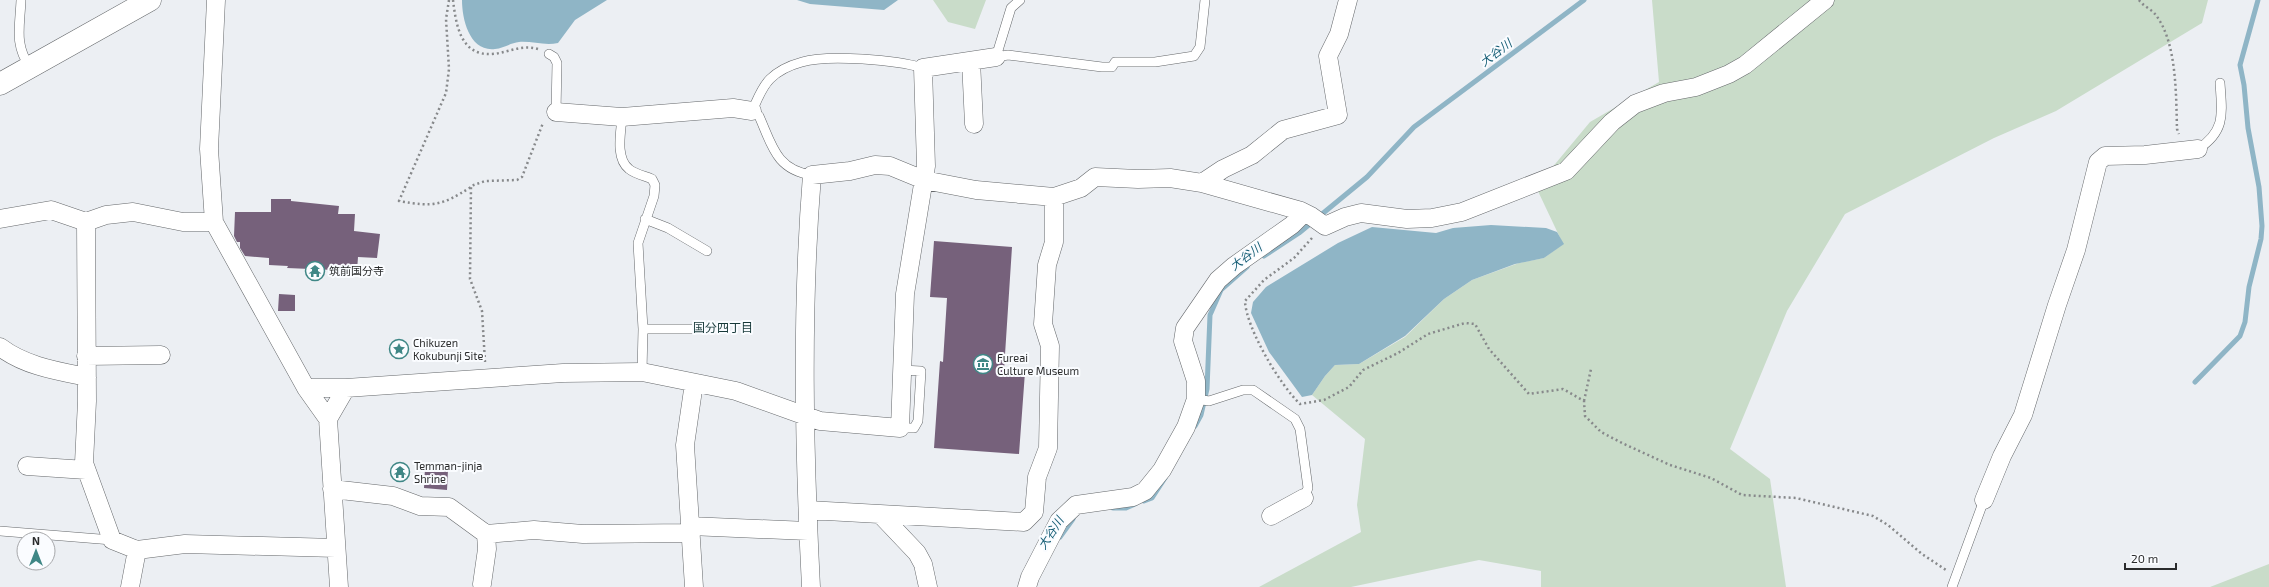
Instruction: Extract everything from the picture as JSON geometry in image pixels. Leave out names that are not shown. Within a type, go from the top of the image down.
[{"type":"street","points":[[0,84],[150,0]]},
{"type":"street","points":[[216,0],[209,149],[214,222],[306,388],[328,419],[339,587]]},
{"type":"street","points":[[1202,183],[1223,169],[1252,155],[1283,130],[1338,115],[1328,56],[1339,34],[1348,0]]},
{"type":"street","points":[[811,587],[805,457],[805,271],[812,175],[850,171],[879,165],[890,166],[924,180],[976,190],[1054,197],[1081,188],[1095,177],[1170,178],[1202,183],[1301,211],[1325,226],[1345,217],[1361,213],[1407,219],[1432,218],[1462,212],[1566,171],[1612,122],[1635,104],[1664,93],[1696,87],[1729,74],[1745,65],[1825,0]]},
{"type":"street","points":[[306,388],[346,388],[486,377],[563,373],[642,372],[736,392],[820,421],[900,428],[905,294],[926,166],[923,68],[996,57]]},
{"type":"street","points":[[971,61],[974,124]]},
{"type":"street","points":[[556,112],[622,117],[733,108],[752,111]]},
{"type":"street","points":[[1984,500],[2002,456],[2024,415],[2057,305],[2076,250],[2098,162],[2105,156],[2145,155],[2193,150]]},
{"type":"street","points":[[808,510],[1024,522],[1034,512],[1037,477],[1048,448],[1050,346],[1043,324],[1047,265],[1054,242],[1054,197]]},
{"type":"street","points":[[0,219],[50,210],[86,222],[106,215],[133,212],[183,222],[214,222]]},
{"type":"street","points":[[1027,587],[1030,577],[1059,521],[1076,505],[1133,497],[1145,491],[1162,470],[1186,427],[1196,399],[1196,381],[1183,341],[1185,328],[1218,280],[1234,266],[1292,225],[1299,218],[1301,211]]},
{"type":"street","points":[[86,222],[87,377],[84,463],[112,540],[136,550],[185,544],[336,548]]},
{"type":"street","points":[[0,347],[26,362],[52,370],[87,377]]},
{"type":"street","points":[[86,356],[161,355]]},
{"type":"street","points":[[694,383],[685,445],[694,587]]},
{"type":"street","points":[[328,419],[346,388]]},
{"type":"street","points":[[27,466],[86,470]]},
{"type":"street","points":[[332,489],[393,496],[420,506],[449,507],[486,534],[534,530],[583,534],[690,530],[808,531]]},
{"type":"street","points":[[1271,516],[1304,498]]},
{"type":"street","points":[[1034,512],[1059,521]]},
{"type":"street","points":[[880,514],[917,553],[923,564],[928,587]]},
{"type":"street","points":[[482,584],[487,549],[486,534]]},
{"type":"street","points":[[130,587],[136,550]]},
{"type":"lane","points":[[21,0],[19,45],[22,55],[30,67]]},
{"type":"lane","points":[[1020,0],[1012,8],[996,57],[1008,55],[1102,67],[1112,67],[1115,62],[1155,62],[1194,56],[1200,47],[1205,0]]},
{"type":"lane","points":[[549,54],[554,57],[557,63],[556,112]]},
{"type":"lane","points":[[812,175],[792,171],[782,163],[759,116],[752,111],[769,80],[784,69],[802,62],[828,59],[905,62],[923,68]]},
{"type":"lane","points":[[2193,150],[2211,141],[2220,128],[2222,113],[2220,83]]},
{"type":"lane","points":[[622,117],[620,151],[622,160],[629,169],[652,179],[655,185],[654,196],[638,243],[643,329],[642,372]]},
{"type":"lane","points":[[645,219],[668,228],[707,251]]},
{"type":"lane","points":[[643,329],[706,329]]},
{"type":"lane","points":[[1196,399],[1209,401],[1243,390],[1253,390],[1295,419],[1300,429],[1308,488],[1304,498]]},
{"type":"lane","points":[[1952,587],[1984,500]]},
{"type":"lane","points":[[0,531],[112,540]]},
{"type":"path","points":[[449,0],[446,19],[449,69],[446,93],[399,201],[425,206],[443,203],[471,186],[485,181],[517,180],[522,177],[540,127],[546,119],[556,112]]},
{"type":"path","points":[[453,0],[455,20],[462,40],[470,49],[492,54],[521,47],[536,48],[549,54]]},
{"type":"path","points":[[2139,0],[2154,13],[2165,30],[2176,80],[2177,129],[2193,150]]},
{"type":"path","points":[[471,186],[470,279],[482,311],[486,377]]},
{"type":"path","points":[[1320,222],[1313,237],[1294,258],[1264,280],[1245,301],[1245,312],[1265,355],[1291,396],[1300,404],[1324,400],[1349,387],[1362,370],[1398,353],[1428,334],[1465,323],[1475,324],[1489,349],[1529,394],[1563,389],[1584,401]]},
{"type":"path","points":[[1591,369],[1584,401],[1585,416],[1601,432],[1670,464],[1711,478],[1742,495],[1796,498],[1872,516],[1888,525],[1922,554],[1940,565],[1955,578]]},
{"type":"green space","points":[[933,0],[986,0],[975,29],[948,22]]},
{"type":"green space","points":[[1652,0],[2208,0],[2202,23],[2056,111],[1994,138],[1845,214],[1787,311],[1730,449],[1770,479],[1786,587],[1541,587],[1541,571],[1479,560],[1351,587],[1259,587],[1361,532],[1357,505],[1365,439],[1312,395],[1325,376],[1335,365],[1359,364],[1405,337],[1444,299],[1472,280],[1519,263],[1544,258],[1563,244],[1536,187],[1590,122],[1659,82]]},
{"type":"green space","points":[[2269,564],[2269,587],[2210,587]]},
{"type":"water","points":[[462,0],[607,0],[575,20],[558,43],[548,44],[519,42],[501,48],[486,49],[479,45],[469,33],[462,8]]},
{"type":"water","points":[[797,0],[898,0],[884,10],[810,4]]},
{"type":"water","points":[[1491,225],[1546,228],[1557,232],[1564,244],[1544,258],[1515,264],[1472,280],[1444,299],[1405,336],[1359,364],[1335,365],[1325,376],[1312,395],[1302,397],[1269,352],[1251,313],[1253,302],[1266,287],[1338,243],[1372,227],[1436,233],[1453,228]]},
{"type":"building","points":[[271,199],[291,199],[291,201],[339,206],[338,214],[355,214],[354,231],[380,234],[377,258],[358,257],[357,271],[287,268],[288,266],[269,265],[269,258],[245,256],[240,248],[240,242],[237,242],[234,236],[235,212],[271,212]]},
{"type":"building","points":[[934,241],[1012,247],[1004,370],[1025,372],[1019,454],[934,448],[940,361],[943,362],[947,298],[930,297]]},
{"type":"building","points":[[279,294],[295,295],[295,311],[278,311]]},
{"type":"building","points":[[425,468],[448,470],[447,490],[424,488]]},
{"type":"waterway","name":"大谷川","points":[[1264,256],[1299,233],[1367,177],[1414,127],[1584,0]]},
{"type":"waterway","points":[[2195,382],[2240,336],[2245,322],[2249,287],[2261,239],[2262,226],[2259,187],[2248,128],[2244,85],[2240,65],[2258,0]]},
{"type":"waterway","name":"大谷川","points":[[1195,426],[1201,415],[1207,389],[1210,315],[1221,290],[1247,267]]},
{"type":"waterway","name":"大谷川","points":[[1144,501],[1152,498],[1165,478]]},
{"type":"waterway","name":"大谷川","points":[[1113,508],[1126,508],[1135,504]]},
{"type":"waterway","name":"大谷川","points":[[1060,537],[1073,519]]},
{"type":"place","name":"筑前国分寺","points":[[315,271]]},
{"type":"place","name":"Chikuzen Kokubunji Site","points":[[399,349]]},
{"type":"place","name":"Fureai Culture Museum","points":[[983,364]]},
{"type":"place","name":"Temman-jinja Shrine","points":[[400,472]]},
{"type":"district","name":"国分四丁目","points":[[723,328]]}]
